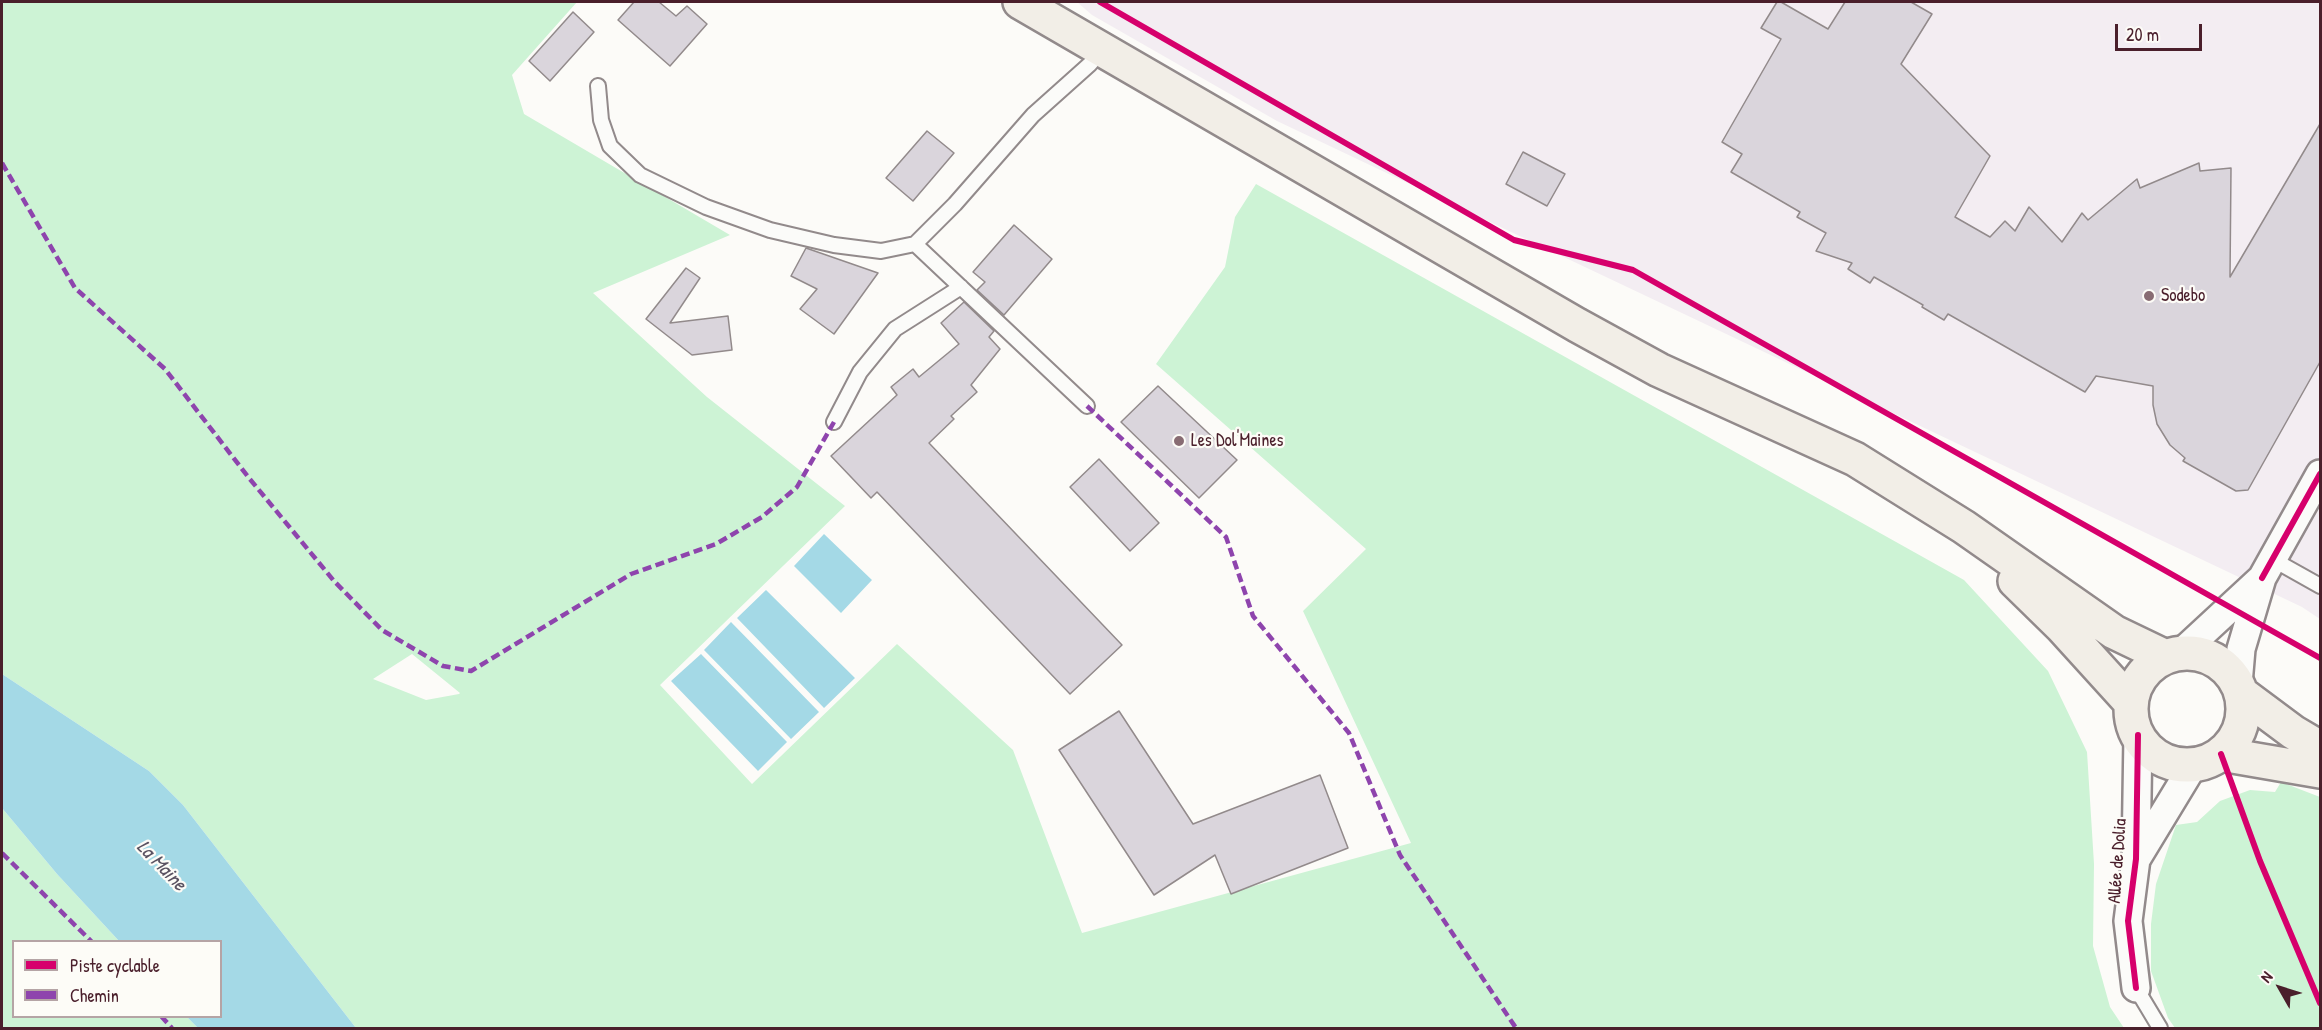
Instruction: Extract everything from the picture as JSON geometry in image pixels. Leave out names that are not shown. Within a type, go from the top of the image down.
[{"type":"main road","points":[[1020,2],[1577,325],[1659,370],[1855,459],[1964,527],[2115,632],[2174,655]]},
{"type":"main road","points":[[1964,527],[2062,627],[2131,703]]},
{"type":"main road","points":[[2320,748],[2293,732],[2240,689],[2228,670],[2215,659],[2198,653],[2174,655],[2153,664],[2142,675],[2135,688],[2131,703],[2132,720],[2138,735],[2148,749],[2161,759],[2177,764],[2208,759],[2320,771]]},
{"type":"main road","points":[[2208,759],[2233,742],[2240,727],[2244,711],[2240,689]]},
{"type":"street","points":[[2240,689],[2241,650],[2267,569],[2320,474]]},
{"type":"street","points":[[2174,655],[2267,569]]},
{"type":"street","name":"Allée de Dolia","points":[[2136,988],[2128,921],[2136,859],[2138,735]]},
{"type":"street","name":"Allée de Dolia","points":[[2136,859],[2208,759]]},
{"type":"lane","points":[[598,86],[601,120],[610,146],[640,175],[706,207],[770,230],[834,245],[880,251],[915,244],[955,204],[1033,115],[1090,64],[1102,50]]},
{"type":"lane","points":[[915,244],[1087,406]]},
{"type":"lane","points":[[834,422],[860,372],[895,329],[961,287]]},
{"type":"lane","points":[[2267,569],[2320,586]]},
{"type":"lane","name":"Allée de Dolia","points":[[2136,988],[2160,1029]]},
{"type":"shaded area","points":[[1077,2],[2320,2],[2320,619],[2302,607],[1277,121],[1092,15]]},
{"type":"green space","points":[[2,2],[577,2],[512,75],[524,114],[730,235],[593,293],[707,397],[845,506],[660,685],[752,784],[897,644],[1013,750],[1082,933],[1411,843],[1303,611],[1366,549],[1156,364],[1225,267],[1235,217],[1256,184],[1964,580],[2048,671],[2087,752],[2094,864],[2093,946],[2110,1007],[2124,1028],[356,1028],[183,805],[149,771],[2,674]],"holes":[[[412,654],[460,693],[426,700],[373,679]]]},
{"type":"green space","points":[[2281,782],[2320,797],[2320,1028],[2175,1028],[2168,1018],[2151,971],[2151,924],[2156,884],[2176,825],[2197,822],[2220,801],[2250,790],[2275,792]]},
{"type":"green space","points":[[2,808],[57,874],[118,940],[12,940],[12,1018],[188,1018],[198,1028],[2,1028]]},
{"type":"water","points":[[824,534],[872,580],[841,613],[794,566]]},
{"type":"water","points":[[766,590],[855,678],[824,708],[737,618]]},
{"type":"water","points":[[731,622],[819,712],[791,739],[704,650]]},
{"type":"water","points":[[701,654],[787,742],[758,771],[671,681]]},
{"type":"water","name":"La Maine","points":[[2,674],[149,771],[183,805],[356,1028],[198,1028],[188,1018],[222,1018],[222,940],[118,940],[57,874],[2,808]]},
{"type":"building","points":[[634,2],[659,2],[676,16],[687,6],[707,24],[670,66],[618,20]]},
{"type":"building","points":[[1777,2],[1781,2],[1828,29],[1845,2],[1911,2],[1932,14],[1901,64],[1990,156],[1955,217],[1990,237],[2005,221],[2015,231],[2029,207],[2062,242],[2082,213],[2088,220],[2137,179],[2140,188],[2199,163],[2200,171],[2231,168],[2230,277],[2320,124],[2320,362],[2248,490],[2236,491],[2183,461],[2185,458],[2170,445],[2157,424],[2153,405],[2153,386],[2096,376],[2085,392],[1948,314],[1944,320],[1874,277],[1870,283],[1848,269],[1852,263],[1816,251],[1826,233],[1797,217],[1800,212],[1731,172],[1742,154],[1722,142],[1781,39],[1761,28]]},
{"type":"building","points":[[573,12],[594,32],[550,81],[529,61]]},
{"type":"building","points":[[927,131],[954,153],[913,201],[886,178]]},
{"type":"building","points":[[1523,152],[1565,174],[1547,206],[1506,184]]},
{"type":"building","points":[[1014,225],[1052,259],[1004,315],[977,290],[985,282],[973,272]]},
{"type":"building","points":[[806,248],[878,273],[834,334],[800,309],[817,289],[791,276]]},
{"type":"building","points":[[686,268],[700,278],[670,323],[728,316],[732,350],[692,355],[646,319]]},
{"type":"building","points":[[964,302],[994,331],[989,337],[1000,349],[971,385],[977,392],[951,416],[954,419],[929,443],[1122,645],[1070,694],[877,492],[871,498],[831,456],[897,395],[891,387],[913,369],[919,377],[959,344],[941,323]]},
{"type":"building","name":"Les Dol'Maines","points":[[1158,386],[1237,460],[1199,498],[1121,422]]},
{"type":"building","points":[[1099,459],[1159,523],[1130,551],[1070,487]]},
{"type":"building","points":[[1119,711],[1193,824],[1320,775],[1348,848],[1231,894],[1215,855],[1154,895],[1059,750]]},
{"type":"marked path","points":[[2,163],[75,288],[165,369],[249,478],[334,581],[382,630],[443,666],[471,671],[631,574],[716,544],[762,517],[797,487],[834,422]]},
{"type":"marked path","points":[[1087,406],[1226,537],[1253,616],[1349,733],[1400,855],[1516,1028]]},
{"type":"marked path","points":[[2,853],[90,940]]},
{"type":"marked path","points":[[163,1018],[172,1028]]},
{"type":"cycle path","points":[[1100,2],[1514,240],[1633,270],[2320,658]]},
{"type":"cycle path","points":[[2262,578],[2320,474]]},
{"type":"cycle path","points":[[2136,988],[2128,921],[2136,859],[2138,735]]},
{"type":"cycle path","points":[[2221,754],[2260,861],[2320,1003]]},
{"type":"place","name":"Sodebo","points":[[2149,296]]},
{"type":"place","name":"Les Dol'Maines","points":[[1179,441]]}]
